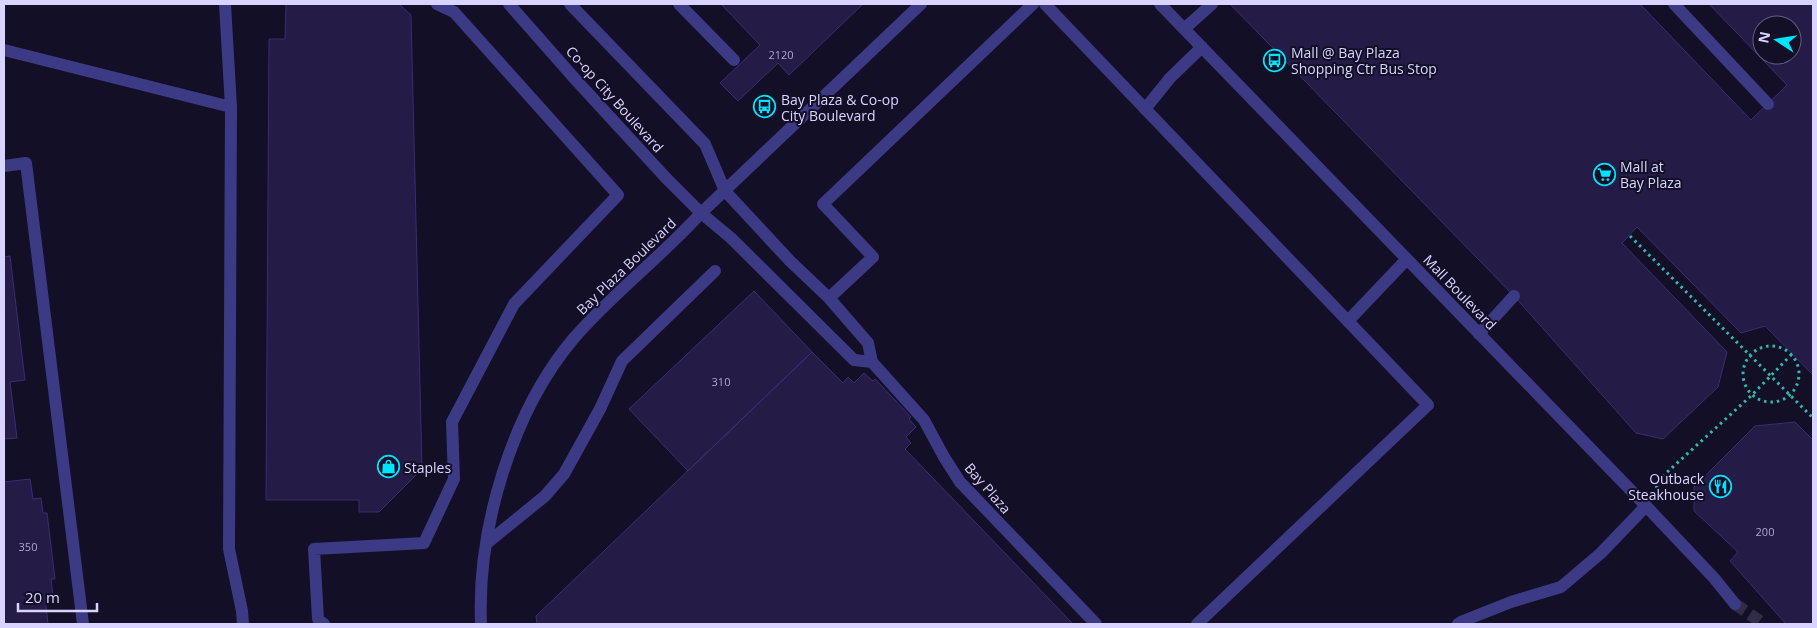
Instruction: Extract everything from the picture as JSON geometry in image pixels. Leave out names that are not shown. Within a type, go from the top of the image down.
[{"type":"street","points":[[226,4],[231,107],[229,549],[243,624]]},
{"type":"street","points":[[324,624],[318,620],[314,549],[424,543],[454,479],[452,422],[514,304],[618,195],[458,8],[437,4]]},
{"type":"street","name":"Co-op City Boulevard","points":[[509,4],[582,86],[701,213]]},
{"type":"street","points":[[570,4],[705,144],[725,191]]},
{"type":"street","points":[[679,4],[734,60]]},
{"type":"street","name":"Bay Plaza Boulevard","points":[[481,624],[481,596],[487,543],[495,502],[507,458],[528,408],[542,382],[574,338],[610,302],[921,4]]},
{"type":"street","points":[[829,298],[873,257],[823,204],[1033,4]]},
{"type":"street","points":[[1046,4],[1428,405],[1197,624]]},
{"type":"street","name":"Mall Boulevard","points":[[1160,4],[1646,506],[1714,578],[1735,604]]},
{"type":"street","points":[[1184,29],[1212,4]]},
{"type":"street","points":[[1674,4],[1768,104]]},
{"type":"street","points":[[1145,108],[1170,78],[1202,47]]},
{"type":"street","points":[[4,50],[231,107]]},
{"type":"street","points":[[4,166],[26,163],[83,624]]},
{"type":"street","name":"Bay Plaza","points":[[725,191],[790,261],[829,298],[868,343],[872,362],[924,420],[960,482],[1096,624]]},
{"type":"street","points":[[701,213],[731,238],[854,360],[872,362]]},
{"type":"street","points":[[1348,321],[1407,259]]},
{"type":"street","points":[[487,543],[545,496],[564,474],[600,409],[622,361],[715,271]]},
{"type":"street","points":[[1479,334],[1514,296]]},
{"type":"street","points":[[1458,624],[1511,602],[1561,587],[1601,553],[1646,506]]},
{"type":"path","points":[[1630,236],[1813,418]]},
{"type":"path","points":[[1769,346],[1783,349],[1791,354],[1797,364],[1798,371],[1796,385],[1790,394],[1781,400],[1773,402],[1766,402],[1752,395],[1744,383],[1743,376],[1746,361],[1751,355],[1769,346]]},
{"type":"path","points":[[1646,506],[1664,474],[1752,395],[1791,354]]},
{"type":"building","points":[[286,4],[399,4],[411,15],[422,469],[379,512],[359,512],[359,500],[266,500],[269,39],[285,39]]},
{"type":"building","points":[[721,4],[863,4],[789,75],[778,63],[738,101],[720,83],[760,45]]},
{"type":"building","name":"Mall at Bay Plaza","points":[[1230,4],[1640,4],[1751,120],[1787,85],[1768,65],[1802,65],[1802,15],[1752,15],[1752,49],[1709,4],[1813,4],[1813,375],[1765,326],[1741,333],[1637,227],[1622,243],[1727,352],[1718,387],[1663,439],[1636,433],[1514,296]]},
{"type":"building","points":[[10,256],[25,380],[10,382],[17,438],[4,439],[4,257]]},
{"type":"building","points":[[754,291],[812,352],[688,471],[629,409]]},
{"type":"building","points":[[812,352],[843,383],[848,377],[854,383],[864,373],[873,381],[875,379],[911,417],[909,419],[916,427],[906,437],[911,443],[905,449],[1073,624],[537,624],[536,616]]},
{"type":"building","points":[[1795,422],[1813,440],[1813,624],[1786,624],[1730,561],[1738,552],[1694,511],[1694,487],[1755,426]]},
{"type":"building","points":[[30,479],[33,499],[41,498],[43,513],[47,513],[55,579],[51,579],[53,596],[45,597],[48,624],[4,624],[4,482]]},
{"type":"tunnel","points":[[1735,604],[1764,624]]},
{"type":"place","name":"Mall @ Bay Plaza Shopping Ctr Bus Stop","points":[[1275,60]]},
{"type":"place","name":"Bay Plaza & Co-op City Boulevard","points":[[765,107]]},
{"type":"place","name":"Mall at Bay Plaza","points":[[1604,174]]},
{"type":"place","name":"Staples","points":[[388,467]]},
{"type":"place","name":"Outback Steakhouse","points":[[1720,486]]}]
